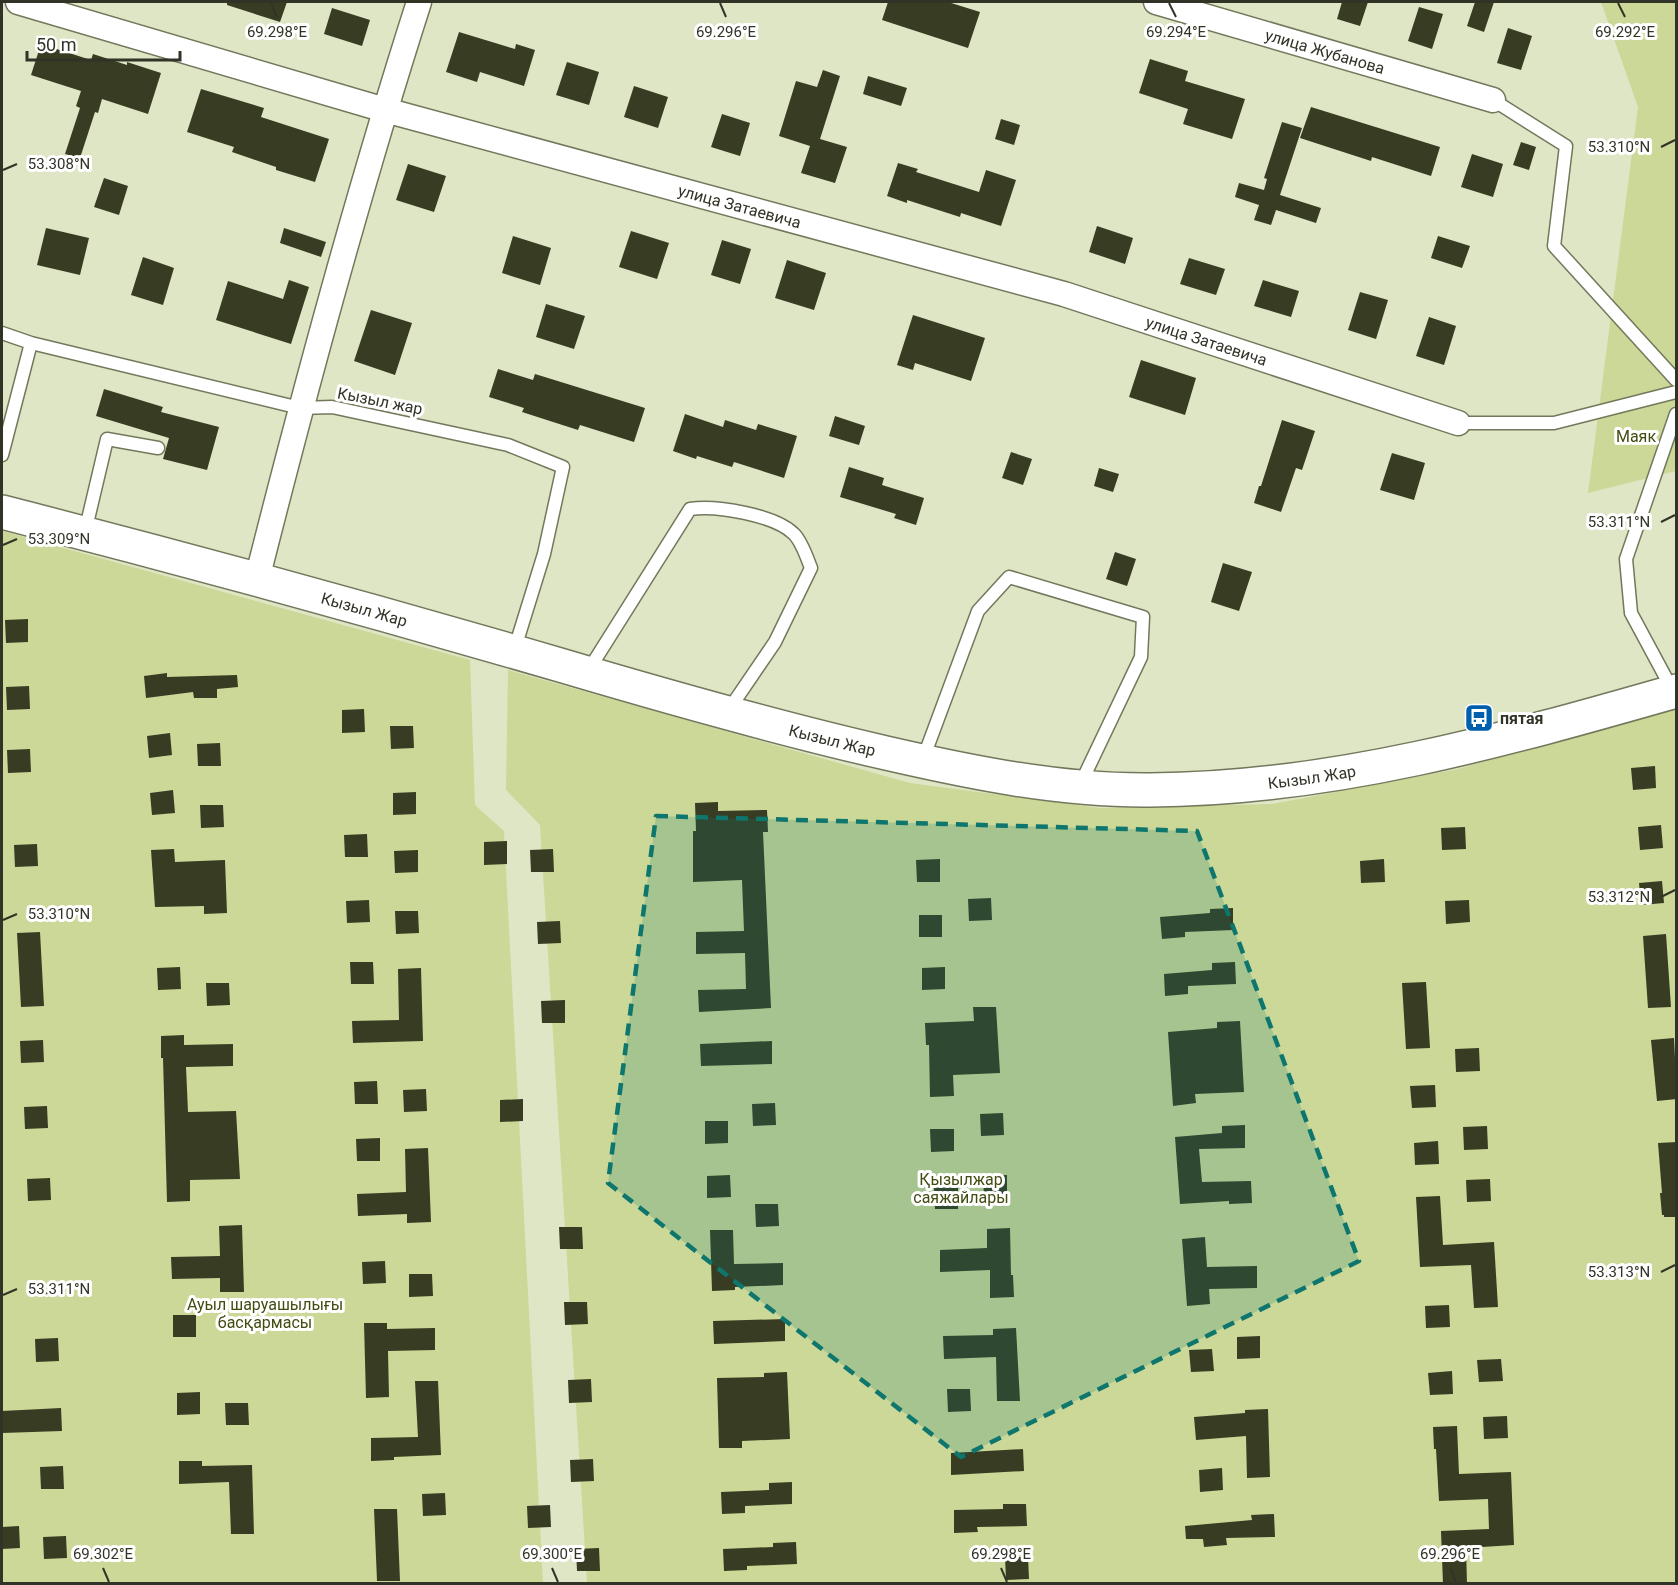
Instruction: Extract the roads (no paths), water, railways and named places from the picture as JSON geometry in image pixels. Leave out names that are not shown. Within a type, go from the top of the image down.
[{"type":"main road","name":"Кызыл Жар","points":[[2,512],[257,579],[587,673],[842,742],[922,761],[1002,776],[1080,786],[1147,790],[1215,789],[1275,784],[1368,770],[1549,728],[1675,692]]},
{"type":"street","name":"улица Затаевича","points":[[18,2],[384,110],[1064,294],[1458,423]]},
{"type":"street","points":[[257,579],[300,408],[384,110],[419,2]]},
{"type":"street","name":"улица Жубанова","points":[[1156,2],[1493,100]]},
{"type":"lane","points":[[1493,100],[1566,146],[1554,246],[1677,380]]},
{"type":"lane","name":"Кызыл жар","points":[[2,333],[31,343],[300,408],[332,407],[508,445],[563,466],[544,554],[514,652]]},
{"type":"lane","points":[[2,455],[31,343]]},
{"type":"lane","points":[[1458,423],[1554,423],[1677,392]]},
{"type":"lane","points":[[1675,692],[1632,613],[1626,559],[1677,414]]},
{"type":"lane","points":[[84,533],[107,438],[158,448]]},
{"type":"lane","points":[[587,673],[690,510],[706,507],[772,519],[795,535],[811,568],[775,642],[728,712]]},
{"type":"lane","points":[[922,761],[978,611],[1009,577],[1143,617],[1141,657],[1080,786]]},
{"type":"place","name":"пятая","points":[[1479,718]]},
{"type":"park label","name":"Маяк","points":[[1636,436]]},
{"type":"park label","name":"Қызылжар саяжайлары","points":[[961,1188]]},
{"type":"park label","name":"Ауыл шаруашылығы басқармасы","points":[[265,1313]]}]
